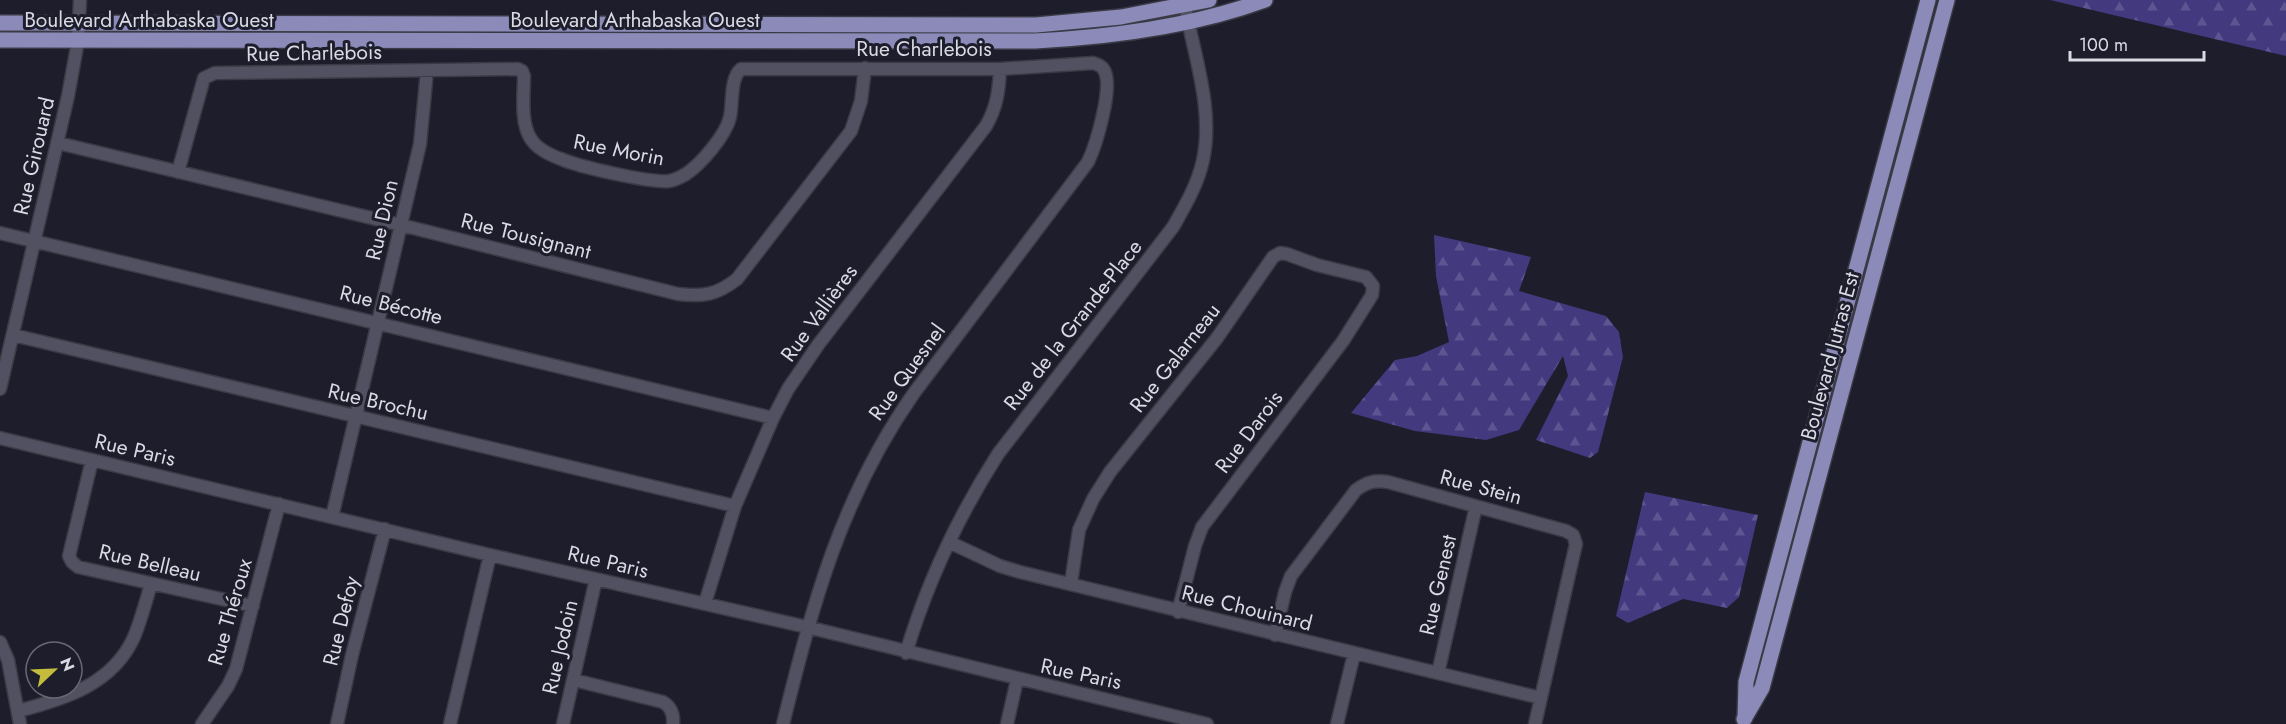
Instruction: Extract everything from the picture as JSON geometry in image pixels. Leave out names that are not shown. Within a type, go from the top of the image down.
[{"type":"main road","name":"Boulevard Arthabaska Ouest","points":[[0,40],[1035,41],[1150,29],[1186,14],[1209,0]]},
{"type":"main road","name":"Boulevard Arthabaska Ouest","points":[[0,23],[1036,25],[1186,14],[1265,0]]},
{"type":"main road","name":"Boulevard Jutras Est","points":[[1744,722],[1746,682],[1928,0]]},
{"type":"main road","name":"Boulevard Jutras Est","points":[[1744,722],[1765,680],[1947,0]]},
{"type":"street","name":"Rue Girouard","points":[[0,389],[58,143],[78,41],[80,0]]},
{"type":"street","name":"Rue de la Grande-Place","points":[[906,653],[949,542],[963,512],[998,454],[1173,227],[1195,185],[1203,159],[1205,112],[1186,14]]},
{"type":"street","name":"Rue Charlebois","points":[[741,69],[1000,69],[1092,63],[1104,70]]},
{"type":"street","name":"Rue Tousignant","points":[[58,143],[678,294],[697,296],[712,294],[726,288],[748,267],[851,131],[861,101],[865,68]]},
{"type":"street","name":"Rue Charlebois","points":[[178,172],[202,84],[204,78],[210,74],[518,69],[522,71]]},
{"type":"street","name":"Rue Morin","points":[[522,71],[527,129],[531,140],[538,147],[562,160],[660,181],[678,178],[688,172],[720,138],[730,118],[737,72],[741,69]]},
{"type":"street","name":"Rue Vallières","points":[[705,603],[735,506],[773,418],[788,390],[818,345],[986,126],[995,110],[1000,69]]},
{"type":"street","name":"Rue Quesnel","points":[[783,724],[807,627],[847,511],[894,421],[1088,162],[1100,129],[1107,88],[1104,70]]},
{"type":"street","name":"Rue Dion","points":[[332,517],[420,144],[427,71]]},
{"type":"street","name":"Rue Bécotte","points":[[0,233],[773,418]]},
{"type":"street","name":"Rue Galarneau","points":[[1071,583],[1079,530],[1093,499],[1110,472],[1217,338],[1273,257],[1280,253],[1287,254],[1317,265],[1366,278],[1373,286]]},
{"type":"street","name":"Rue Darois","points":[[1178,612],[1202,527],[1343,341],[1372,295],[1373,286]]},
{"type":"street","name":"Rue Brochu","points":[[14,335],[735,506]]},
{"type":"street","name":"Rue Paris","points":[[0,438],[490,555],[807,627],[1017,680],[1207,724]]},
{"type":"street","name":"Rue Belleau","points":[[92,460],[69,556],[72,562],[78,567],[253,606]]},
{"type":"street","name":"Rue Stein","points":[[1275,635],[1291,576],[1356,490],[1366,483],[1377,480],[1388,482],[1566,531],[1573,535],[1576,544],[1535,724]]},
{"type":"street","name":"Rue Théroux","points":[[202,724],[228,686],[236,669],[279,504]]},
{"type":"street","name":"Rue Genest","points":[[1438,673],[1476,506]]},
{"type":"street","name":"Rue Defoy","points":[[337,724],[351,655],[385,529]]},
{"type":"street","name":"Rue Chouinard","points":[[949,542],[1000,566],[1178,612],[1541,698]]},
{"type":"street","points":[[450,724],[490,555]]},
{"type":"street","name":"Rue Jodoin","points":[[563,724],[596,579]]},
{"type":"street","points":[[18,711],[66,697],[86,688],[117,664],[134,637],[151,584]]},
{"type":"street","points":[[0,642],[8,660],[20,724]]},
{"type":"street","points":[[1337,724],[1354,654]]},
{"type":"street","points":[[574,680],[663,702],[670,706],[673,724]]},
{"type":"street","points":[[1007,724],[1017,680]]},
{"type":"green space","points":[[2050,0],[2286,0],[2286,56]]},
{"type":"green space","points":[[1434,235],[1531,257],[1519,291],[1606,316],[1619,332],[1623,357],[1598,452],[1590,458],[1536,440],[1568,376],[1563,356],[1519,430],[1486,440],[1415,431],[1351,413],[1395,360],[1417,356],[1449,342],[1436,276]]},
{"type":"green space","points":[[1645,492],[1758,515],[1739,597],[1727,608],[1683,599],[1628,623],[1616,616]]}]
